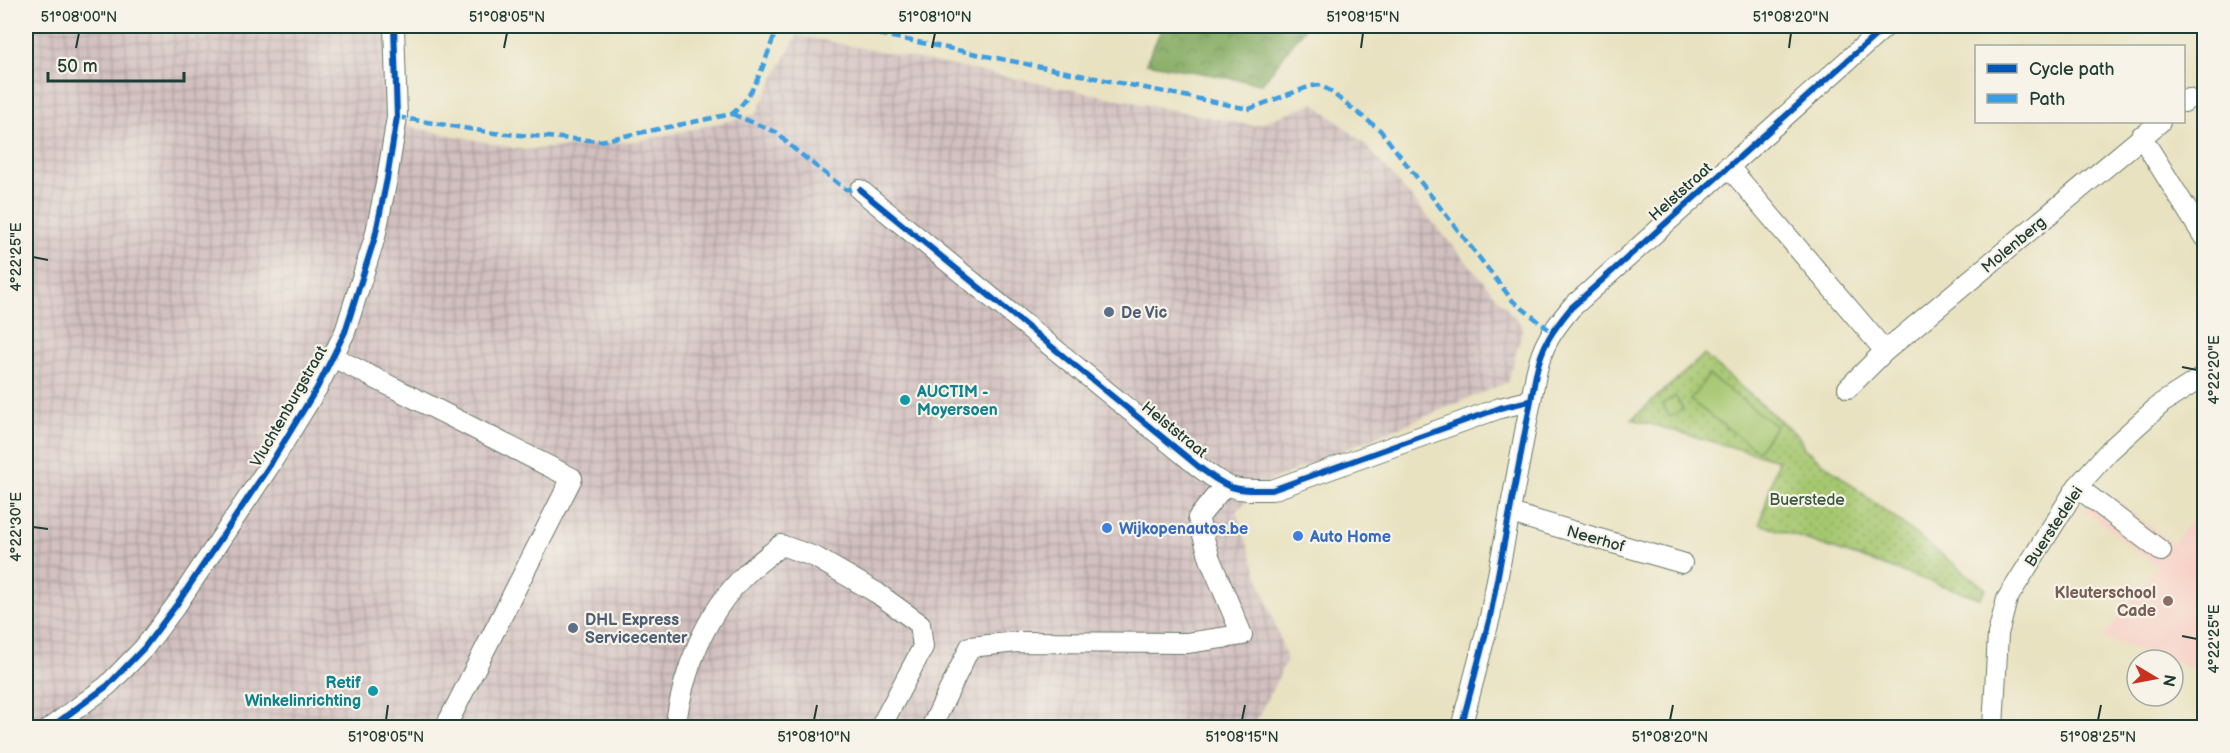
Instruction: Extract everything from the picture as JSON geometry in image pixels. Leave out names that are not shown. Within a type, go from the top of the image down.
[{"type":"street","name":"Vluchtenburgstraat","points":[[50,728],[107,686],[144,648],[177,604],[268,468],[317,388],[333,357],[345,332],[363,282],[387,179],[397,117],[394,26]]},
{"type":"street","name":"Helststraat","points":[[1461,728],[1490,617],[1541,352],[1551,332],[1570,308],[1886,26]]},
{"type":"street","name":"Molenberg","points":[[1848,388],[1886,351],[2159,123]]},
{"type":"street","points":[[2141,136],[2205,237]]},
{"type":"street","points":[[1728,166],[1886,351]]},
{"type":"street","name":"Helststraat","points":[[860,190],[1224,486]]},
{"type":"street","points":[[333,357],[572,478],[445,728]]},
{"type":"street","name":"Buerstedelei","points":[[1993,728],[1998,634],[2007,599],[2077,487],[2109,451],[2162,403],[2205,376]]},
{"type":"street","points":[[931,728],[970,647],[1017,642],[1187,643],[1242,635],[1210,559],[1198,518],[1224,486],[1238,490],[1272,490],[1500,408],[1530,401]]},
{"type":"street","points":[[2077,487],[2161,551]]},
{"type":"street","name":"Neerhof","points":[[1510,513],[1682,564]]},
{"type":"street","points":[[675,728],[678,706],[690,660],[716,611],[745,575],[781,545],[815,557],[877,593],[920,624],[923,647],[880,728]]},
{"type":"shaded area","points":[[26,26],[401,26],[405,126],[524,150],[639,141],[755,115],[797,35],[1254,126],[1314,103],[1365,144],[1523,327],[1508,382],[1269,481],[1236,511],[1287,660],[1253,727],[26,727]]},
{"type":"shaded area","name":"Kleuterschool Cade","points":[[2100,489],[2173,544],[2204,504],[2204,673],[2185,666],[2185,648],[2132,648],[2103,638],[2158,566],[2084,510]]},
{"type":"green space","points":[[1163,26],[1306,26],[1262,84],[1146,63]]},
{"type":"green space","name":"Buerstede","points":[[1704,355],[1799,437],[1804,448],[1986,589],[1980,598],[1760,524],[1778,460],[1632,419]]},
{"type":"green space","points":[[1709,375],[1776,426],[1758,451],[1690,400]]},
{"type":"green space","points":[[1675,396],[1683,409],[1670,417],[1662,404]]},
{"type":"marked path","points":[[397,117],[494,133],[600,141],[732,114],[755,85],[778,26]]},
{"type":"marked path","points":[[838,26],[1249,109],[1319,85],[1380,130],[1513,301],[1551,331]]},
{"type":"marked path","points":[[732,114],[776,132],[845,189],[860,190]]},
{"type":"cycle path","points":[[50,728],[107,686],[144,648],[177,604],[268,468],[317,388],[345,332],[375,237],[397,117],[394,26]]},
{"type":"cycle path","points":[[1461,728],[1490,617],[1536,374],[1541,355],[1558,324],[1571,308],[1886,26]]},
{"type":"cycle path","points":[[860,190],[1199,467],[1218,481],[1232,487],[1272,490],[1500,408],[1529,401]]},
{"type":"place","name":"De Vic","points":[[1109,312]]},
{"type":"place","name":"AUCTIM - Moyersoen","points":[[905,400]]},
{"type":"place","name":"Wijkopenautos.be","points":[[1107,528]]},
{"type":"place","name":"Auto Home","points":[[1298,536]]},
{"type":"place","name":"Kleuterschool Cade","points":[[2168,601]]},
{"type":"place","name":"DHL Express Servicecenter","points":[[573,628]]},
{"type":"place","name":"Retif Winkelinrichting","points":[[373,691]]}]
